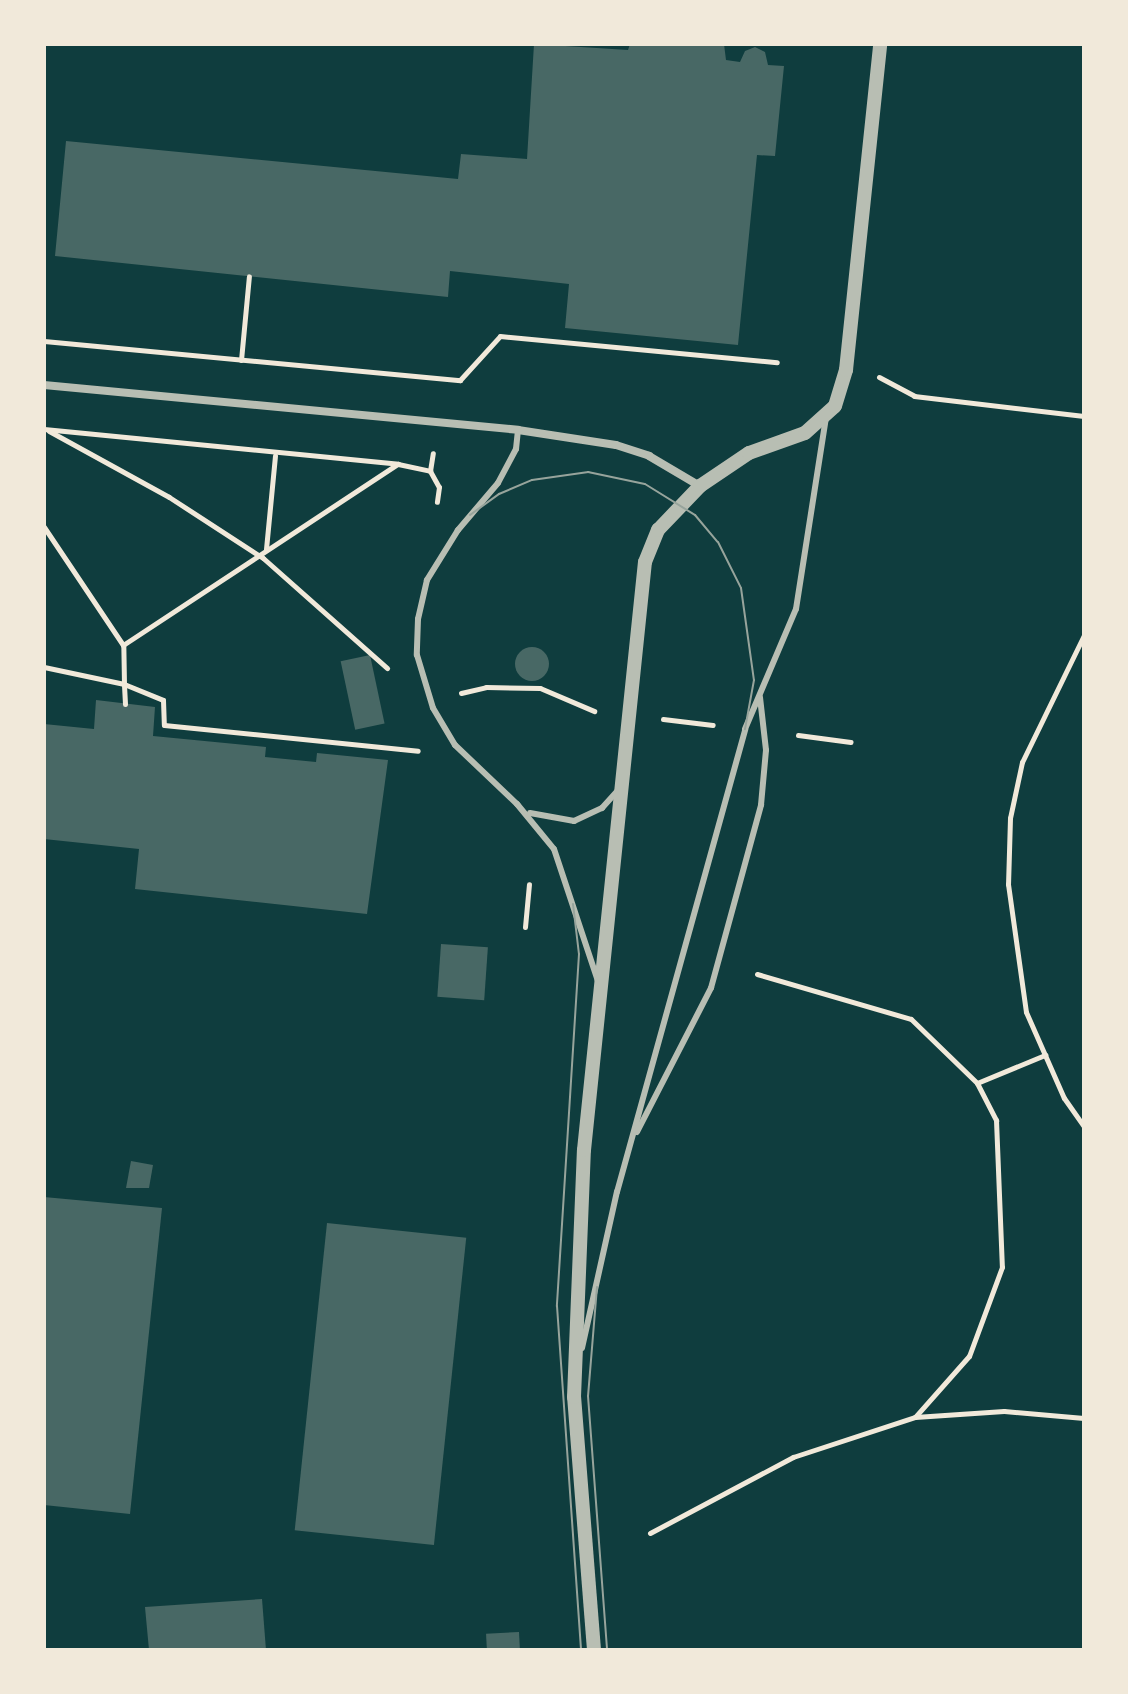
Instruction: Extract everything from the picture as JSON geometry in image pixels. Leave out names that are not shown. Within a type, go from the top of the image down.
[{"type":"street","points":[[594,1650],[574,1397],[584,1150],[645,562],[658,530],[700,486],[749,453],[805,433],[826,418],[846,370],[880,44]]},
{"type":"street","points":[[44,385],[518,430],[627,449],[700,486]]},
{"type":"lane","points":[[574,1397],[617,1192],[745,729],[796,609],[826,418]]},
{"type":"lane","points":[[518,430],[516,449],[498,483],[435,564],[421,599],[416,635],[422,679],[442,726],[472,763],[517,804],[544,820],[574,821],[602,808],[621,785]]},
{"type":"lane","points":[[617,1192],[636,1134],[711,988],[761,805],[766,750],[760,696]]},
{"type":"lane","points":[[517,804],[562,866],[600,987]]},
{"type":"path","points":[[241,360],[249,276]]},
{"type":"path","points":[[44,341],[460,380],[500,336],[777,362]]},
{"type":"path","points":[[877,376],[914,396],[1084,416]]},
{"type":"path","points":[[44,429],[275,455],[398,464],[430,471]]},
{"type":"path","points":[[433,451],[430,471],[439,487],[436,505]]},
{"type":"path","points":[[123,645],[231,570],[263,558],[275,455]]},
{"type":"path","points":[[266,549],[398,464]]},
{"type":"path","points":[[44,527],[123,645],[125,704]]},
{"type":"path","points":[[1084,635],[1022,762],[1010,818],[1008,884],[1026,1012],[1064,1098],[1084,1127]]},
{"type":"path","points":[[44,667],[124,684],[163,700],[164,725],[418,751],[424,758]]},
{"type":"path","points":[[525,927],[531,868]]},
{"type":"path","points":[[757,974],[911,1019],[977,1083],[996,1120],[1002,1267],[969,1356],[915,1417]]},
{"type":"path","points":[[977,1083],[1045,1055]]},
{"type":"path","points":[[650,1533],[793,1457],[915,1417],[1004,1411],[1084,1418]]},
{"type":"building","points":[[534,44],[628,50],[630,44],[724,44],[726,60],[740,62],[745,51],[755,47],[765,52],[768,65],[784,66],[775,156],[757,155],[738,345],[565,328],[569,284],[450,271],[448,297],[55,256],[66,141],[458,179],[461,154],[527,159]]},
{"type":"building","points":[[532,647],[544,652],[549,664],[544,676],[532,681],[520,676],[515,664],[520,652]]},
{"type":"building","points":[[370,655],[385,723],[355,730],[341,661]]},
{"type":"building","points":[[96,700],[155,707],[153,736],[266,747],[265,757],[316,762],[317,753],[388,760],[367,914],[135,889],[139,849],[44,839],[44,724],[94,729]]},
{"type":"building","points":[[441,944],[488,947],[484,1000],[437,997]]},
{"type":"building","points":[[131,1161],[153,1165],[149,1188],[126,1188]]},
{"type":"building","points":[[44,1197],[162,1208],[130,1514],[44,1505]]},
{"type":"building","points":[[327,1223],[466,1238],[434,1545],[295,1530]]},
{"type":"building","points":[[262,1599],[266,1650],[149,1650],[145,1607]]},
{"type":"building","points":[[519,1632],[520,1650],[487,1650],[486,1634]]},
{"type":"tram line","points":[[470,515],[499,494],[532,480],[588,472],[645,484],[695,515],[718,542],[741,588],[754,680],[745,729]]},
{"type":"tram line","points":[[573,904],[579,954],[557,1306],[581,1650]]},
{"type":"tram line","points":[[597,1287],[588,1396],[607,1650]]}]
